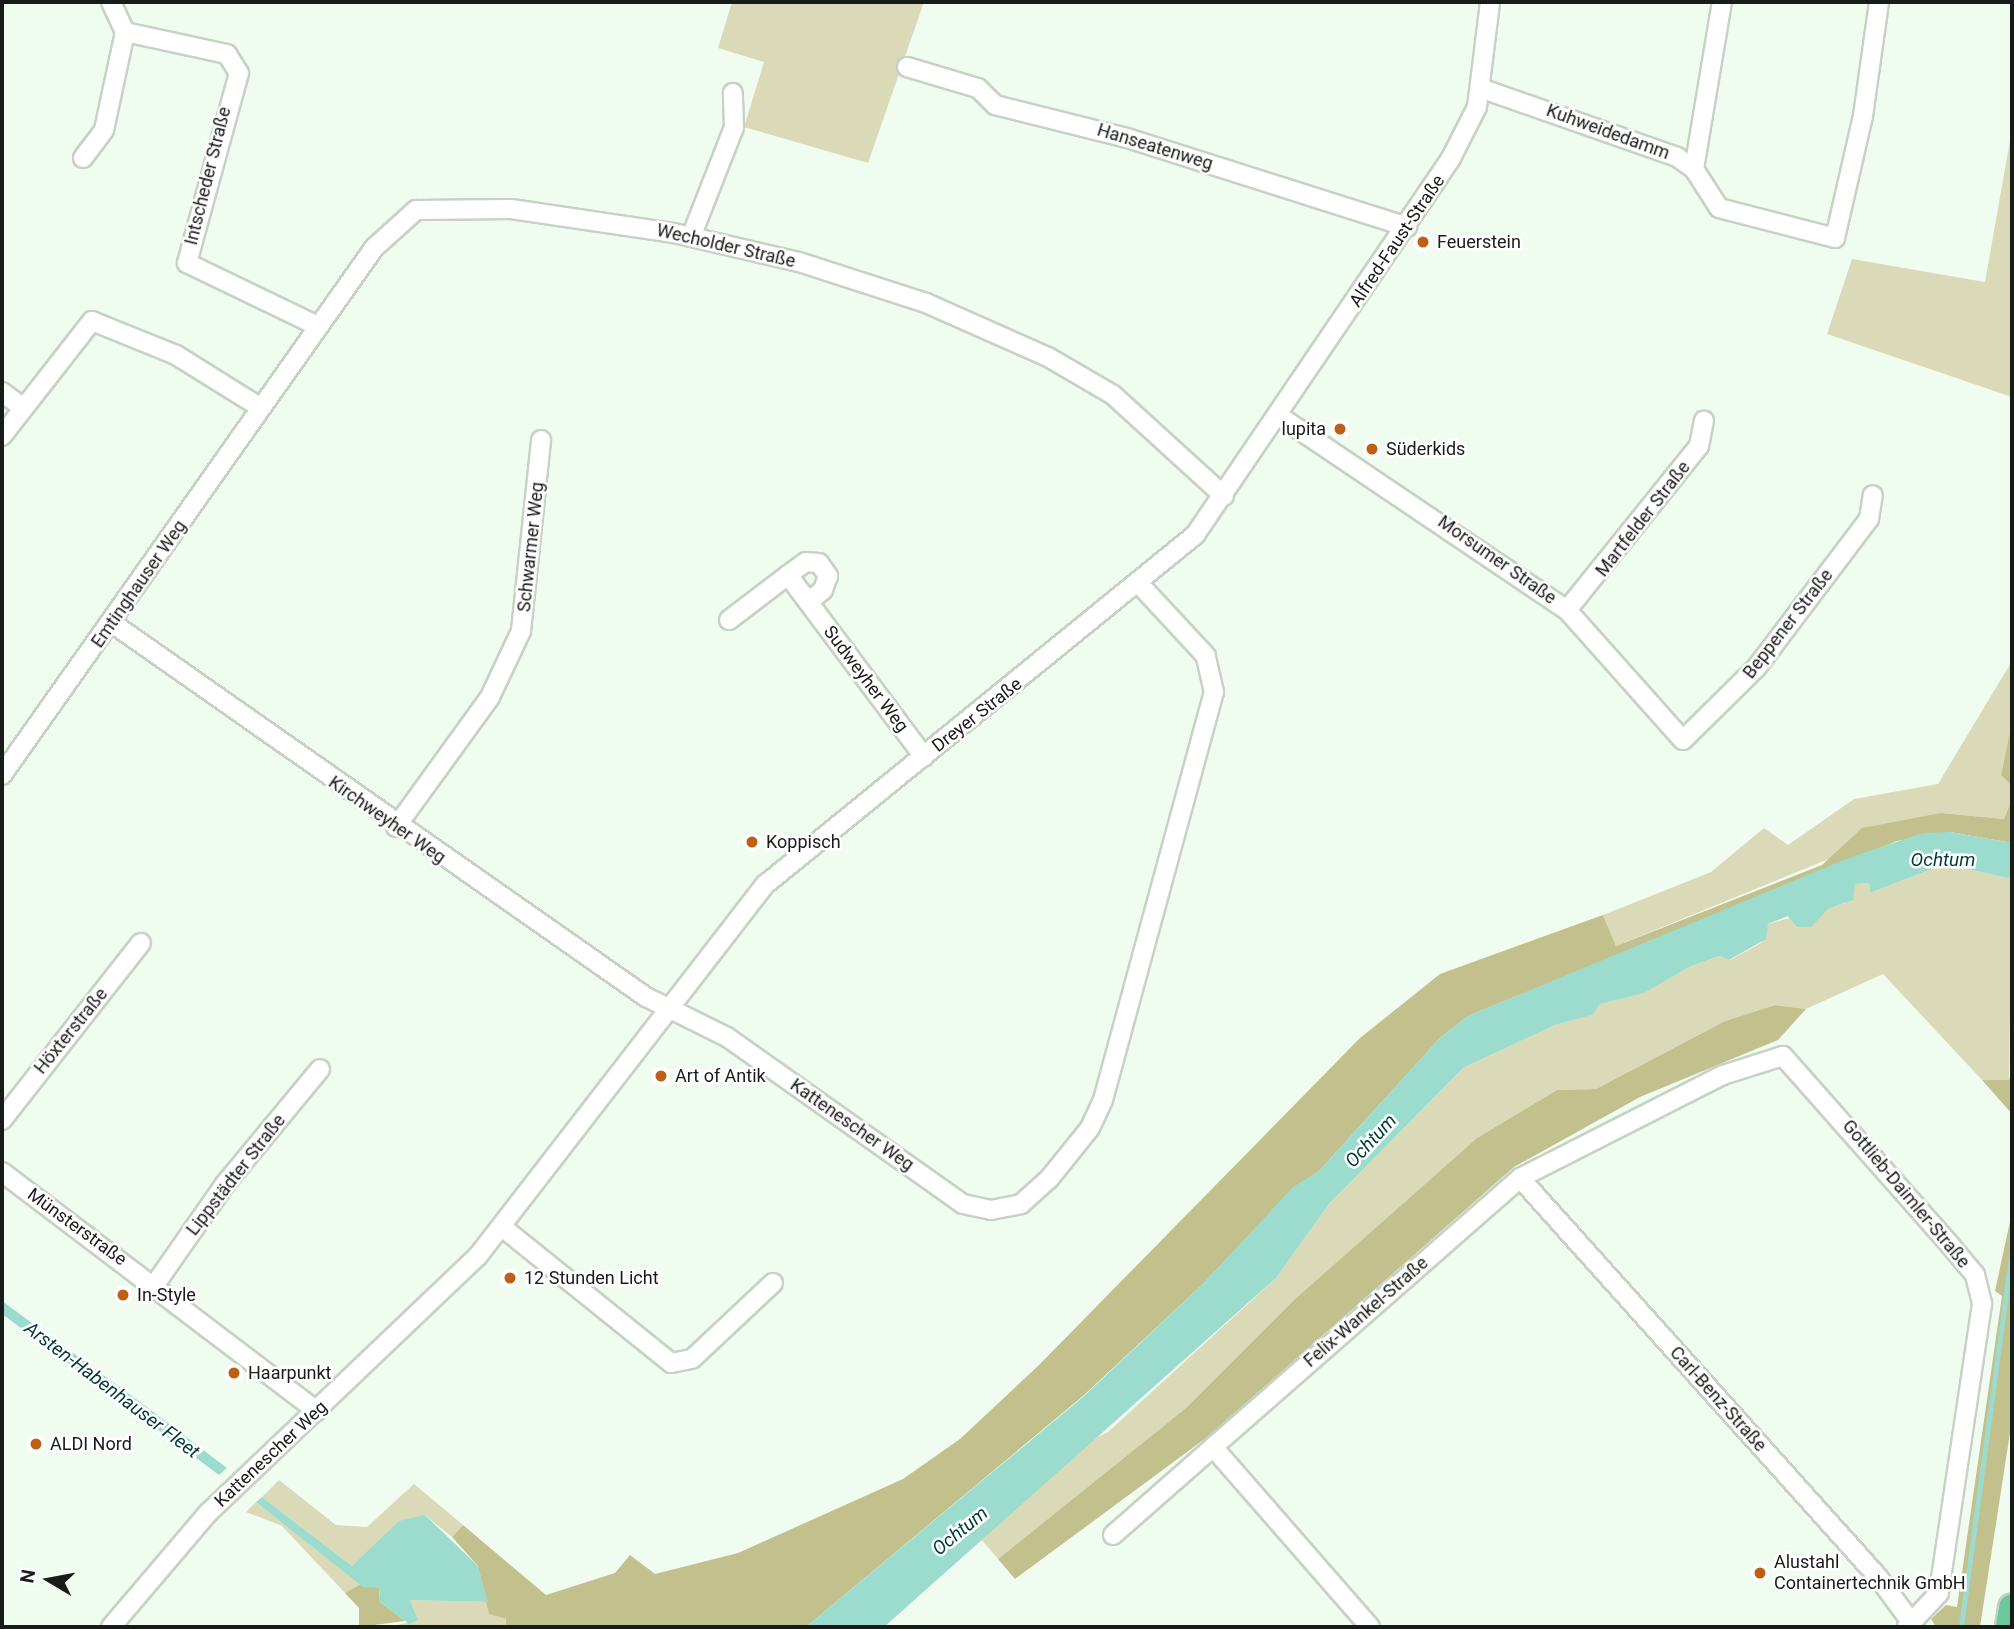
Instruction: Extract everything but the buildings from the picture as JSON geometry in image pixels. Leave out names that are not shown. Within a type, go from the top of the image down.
[{"type":"highway","points":[[2009,1627],[2012,1607]]},
{"type":"street","points":[[83,158],[104,130],[125,33],[111,2]]},
{"type":"street","name":"Alfred-Faust-Straße","points":[[1479,2],[1484,52]]},
{"type":"street","name":"Alfred-Faust-Straße","points":[[1279,416],[1451,158],[1480,88],[1490,2]]},
{"type":"street","points":[[1722,2],[1694,169],[1719,208],[1835,238],[1863,116],[1879,2]]},
{"type":"street","name":"Intscheder Straße","points":[[125,33],[227,54],[239,73],[187,262],[318,326]]},
{"type":"street","name":"Hanseatenweg","points":[[906,66],[978,88],[995,104],[1127,138],[1407,227]]},
{"type":"street","name":"Kuhweidedamm","points":[[1480,88],[1616,132],[1694,169]]},
{"type":"street","points":[[691,237],[734,127],[733,93]]},
{"type":"street","name":"Wecholder Straße","points":[[261,408],[392,227],[416,210],[511,209],[691,237],[866,282],[1048,357],[1143,418],[1224,496]]},
{"type":"street","points":[[2,436],[22,407],[36,398],[92,321],[176,355],[261,408]]},
{"type":"street","points":[[2,392],[22,407]]},
{"type":"street","name":"Emtinghauser Weg","points":[[2,775],[112,623],[261,408]]},
{"type":"street","name":"Dreyer Straße","points":[[667,1007],[769,881],[1140,585],[1195,535],[1279,416]]},
{"type":"street","name":"Morsumer Straße","points":[[1279,416],[1567,610],[1683,740]]},
{"type":"street","name":"Martfelder Straße","points":[[1567,610],[1699,446],[1704,420]]},
{"type":"street","name":"Schwarmer Weg","points":[[396,827],[490,697],[521,631],[541,440]]},
{"type":"street","name":"Beppener Straße","points":[[1683,740],[1757,667],[1869,519],[1873,495]]},
{"type":"street","points":[[729,620],[806,562],[818,563],[828,576],[823,590],[808,602]]},
{"type":"street","name":"Sudweyher Weg","points":[[788,575],[924,757]]},
{"type":"street","name":"Kattenescher Weg","points":[[111,1627],[183,1538],[442,1296],[502,1227],[667,1007],[727,1037],[963,1204],[998,1209],[1032,1196],[1084,1137],[1103,1100],[1214,692],[1206,656],[1140,585]]},
{"type":"street","name":"Kirchweyher Weg","points":[[112,623],[396,827],[667,1007]]},
{"type":"street","name":"Höxterstraße","points":[[2,1120],[141,943]]},
{"type":"street","name":"Gottlieb-Daimler-Straße","points":[[1520,1178],[1596,1135],[1768,1057],[1783,1056],[1823,1097],[1975,1275],[1982,1304],[1939,1593],[1909,1625]]},
{"type":"street","name":"Lippstädter Straße","points":[[156,1283],[225,1184],[320,1069]]},
{"type":"street","name":"Felix-Wankel-Straße","points":[[1113,1535],[1520,1178]]},
{"type":"street","name":"Carl-Benz-Straße","points":[[1520,1178],[1878,1577],[1909,1625]]},
{"type":"street","name":"Münsterstraße","points":[[5,1182],[156,1283],[317,1411]]},
{"type":"street","points":[[502,1227],[671,1363],[692,1360],[772,1283]]},
{"type":"street","points":[[1213,1447],[1370,1627]]},
{"type":"green space","points":[[732,2],[924,2],[868,163],[744,127],[764,62],[718,48]]},
{"type":"green space","points":[[2012,129],[2012,397],[1827,334],[1852,259],[1985,282]]},
{"type":"green space","points":[[2012,661],[2012,722],[2001,775],[2012,786],[2012,798],[2004,819],[1941,813],[1616,946],[1603,915],[1711,872],[1764,828],[1788,845],[1854,799],[1938,784]]},
{"type":"green space","points":[[1945,864],[2012,879],[2009,1080],[1982,1080],[1883,974],[1806,1009],[1775,1005],[1725,1021],[1596,1089],[1557,1090],[1477,1138],[1295,1299],[1186,1408],[998,1559],[980,1538],[1088,1442],[1108,1432],[1276,1278],[1329,1204],[1463,1068],[1555,1025],[1591,1015],[1600,1004],[1643,993],[1691,966],[1720,956],[1730,960],[1761,943],[1768,924],[1845,903],[1855,884],[1869,883],[1870,893]]},
{"type":"green space","points":[[279,1480],[336,1525],[367,1527],[414,1484],[463,1525],[452,1537],[425,1515],[352,1566],[262,1497]]},
{"type":"green space","points":[[256,1502],[363,1587],[345,1593],[282,1526],[246,1512]]},
{"type":"green space","points":[[410,1600],[488,1602],[490,1614],[506,1619],[506,1627],[389,1627],[418,1620]]},
{"type":"shaded area","points":[[2012,722],[2012,786],[2001,775]]},
{"type":"shaded area","points":[[2012,798],[2012,843],[1950,832],[1897,841],[1468,1016],[1440,1038],[1318,1172],[1293,1188],[1203,1284],[1083,1396],[806,1627],[506,1627],[506,1619],[489,1614],[478,1566],[452,1537],[463,1525],[546,1595],[615,1573],[630,1555],[655,1574],[738,1553],[903,1479],[960,1439],[1039,1365],[1360,1038],[1440,974],[1603,915],[1616,946],[1822,865],[1862,828],[1941,813],[2004,819]]},
{"type":"shaded area","points":[[1775,1005],[1806,1009],[1778,1040],[1640,1097],[1514,1167],[1206,1438],[1015,1579],[998,1559],[1186,1408],[1295,1299],[1477,1138],[1557,1090],[1596,1089],[1725,1021]]},
{"type":"shaded area","points":[[2012,1071],[2012,1114],[1982,1080],[2009,1080]]},
{"type":"shaded area","points":[[2012,1212],[2012,1420],[1980,1627],[1936,1627],[1931,1619],[1946,1605],[1957,1607],[2002,1296],[1995,1291]]},
{"type":"shaded area","points":[[365,1582],[379,1588],[380,1602],[405,1621],[359,1627],[359,1608],[345,1593]]},
{"type":"water","name":"Ochtum","points":[[1950,832],[2012,843],[2012,879],[1945,864],[1870,893],[1869,883],[1855,884],[1853,900],[1829,908],[1811,927],[1797,927],[1788,916],[1768,924],[1766,939],[1729,960],[1720,956],[1691,966],[1644,993],[1600,1004],[1592,1015],[1555,1025],[1463,1068],[1329,1204],[1276,1278],[884,1627],[806,1627],[1083,1397],[1203,1284],[1293,1187],[1318,1172],[1440,1038],[1468,1016],[1846,859],[1923,833]]},
{"type":"water","name":"Arsten-Habenhauser Fleet","points":[[2,1301],[227,1468],[219,1475],[2,1314]]},
{"type":"water","points":[[262,1497],[352,1566],[399,1521],[425,1515],[478,1566],[488,1602],[410,1600],[418,1620],[409,1624],[380,1602],[379,1588],[363,1587],[256,1502]]},
{"type":"waterway","points":[[1961,1627],[2012,1249]]},
{"type":"place","name":"Feuerstein","points":[[1423,242]]},
{"type":"place","name":"lupita","points":[[1340,429]]},
{"type":"place","name":"Süderkids","points":[[1372,449]]},
{"type":"place","name":"Koppisch","points":[[752,842]]},
{"type":"place","name":"Art of Antik","points":[[661,1076]]},
{"type":"place","name":"12 Stunden Licht","points":[[510,1278]]},
{"type":"place","name":"In-Style","points":[[123,1295]]},
{"type":"place","name":"Haarpunkt","points":[[234,1373]]},
{"type":"place","name":"ALDI Nord","points":[[36,1444]]},
{"type":"place","name":"Alustahl Containertechnik GmbH","points":[[1760,1573]]}]
